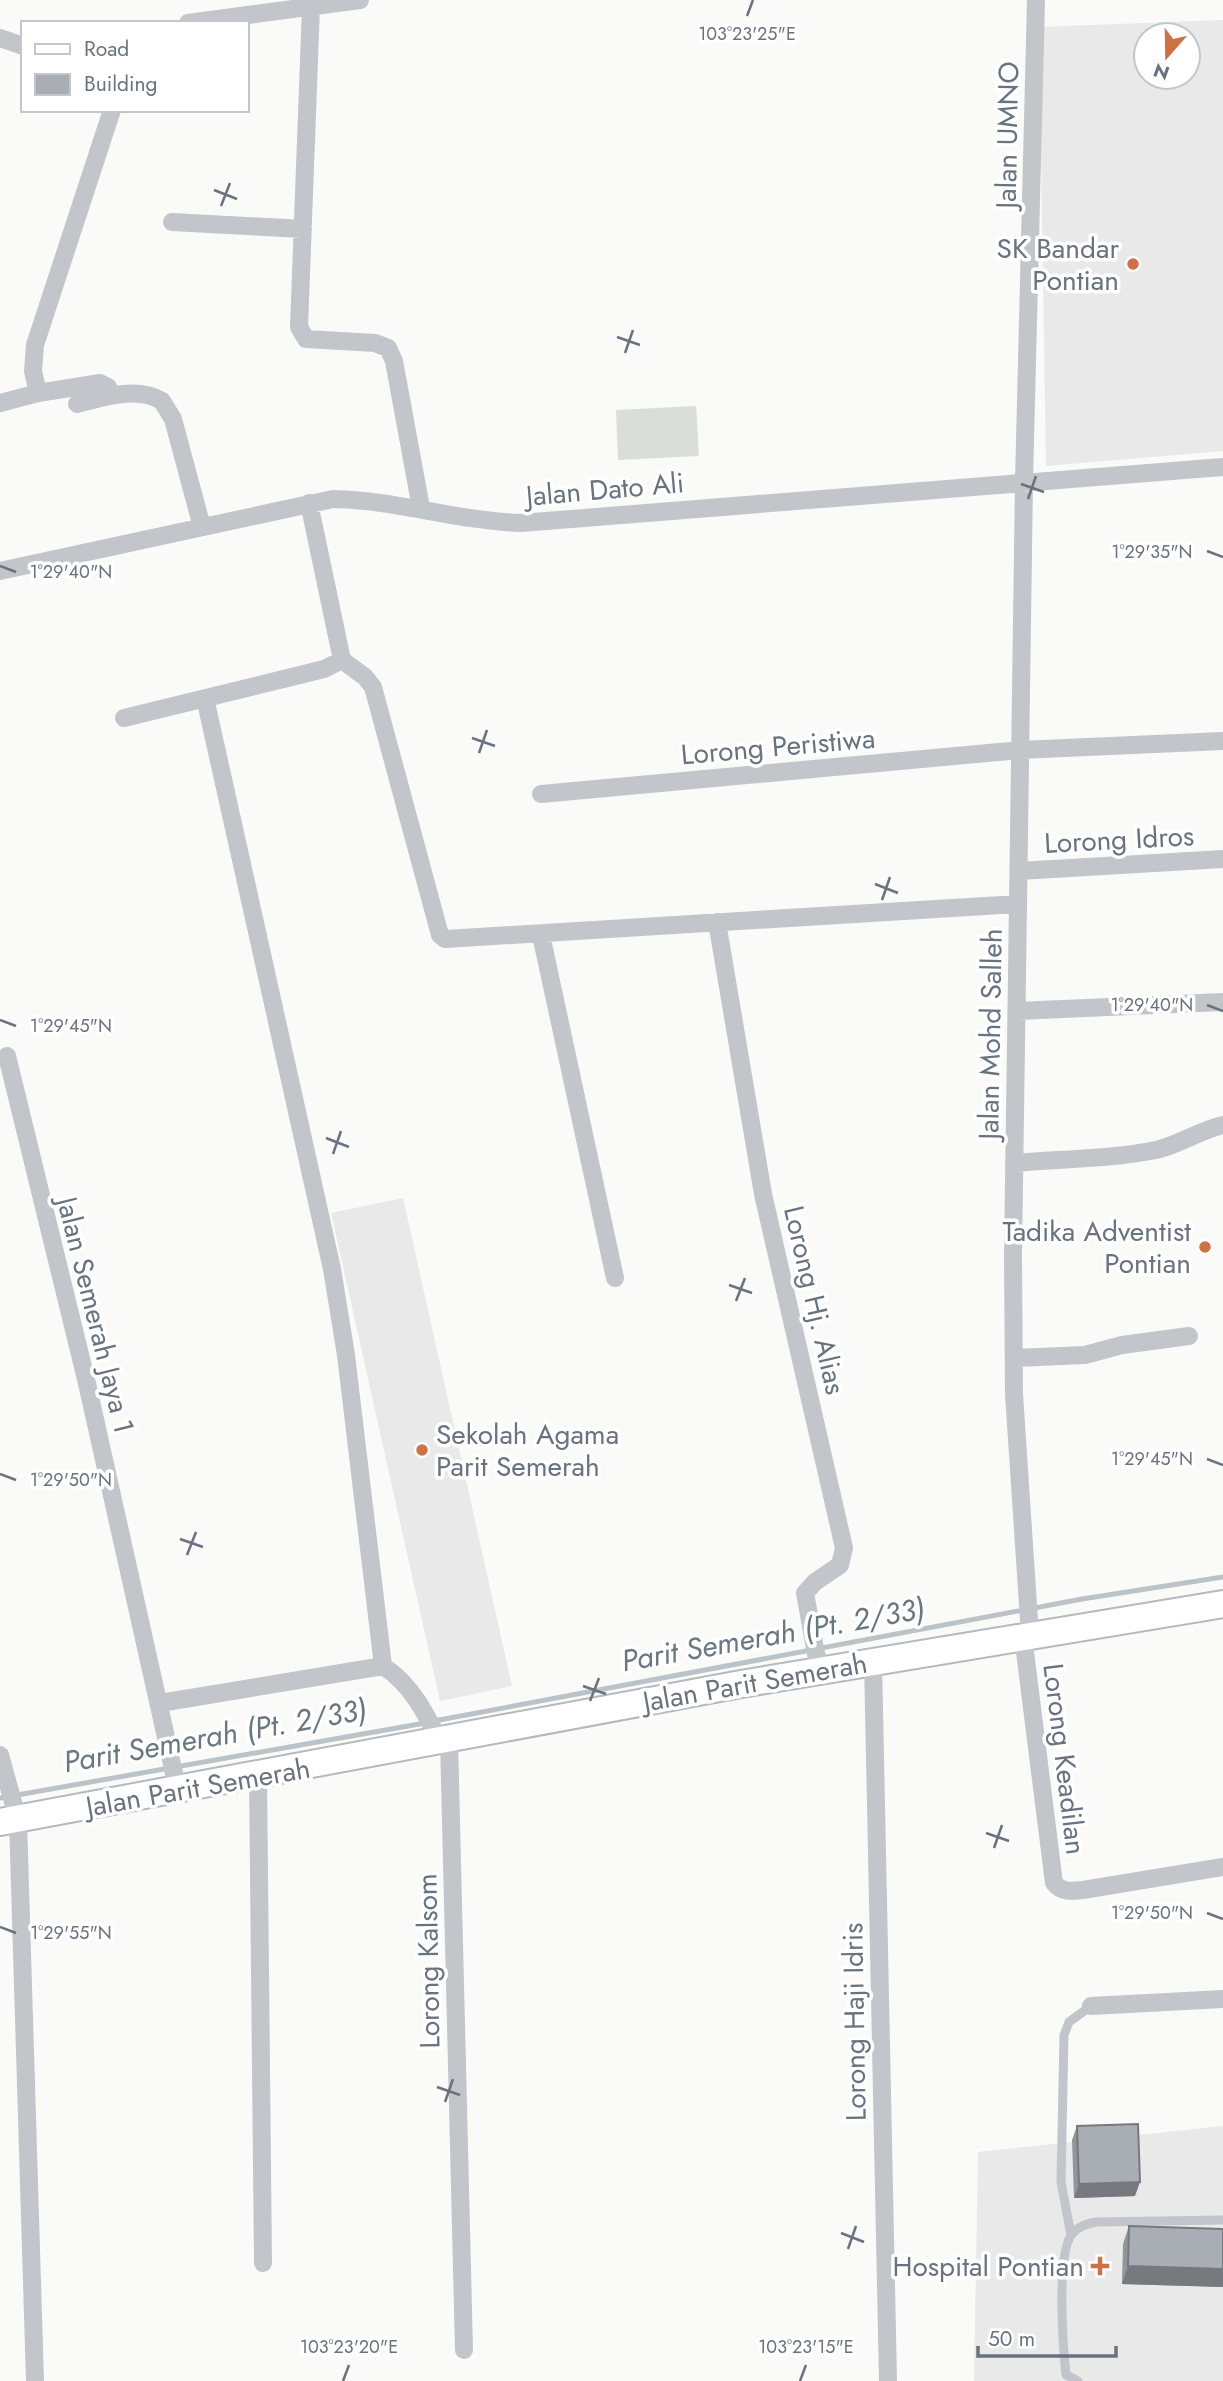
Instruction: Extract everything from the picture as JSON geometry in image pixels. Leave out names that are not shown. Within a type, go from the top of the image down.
[{"type":"main road","name":"Jalan Parit Semerah","points":[[11,1818],[176,1786],[258,1776],[444,1741],[819,1662],[873,1661],[1027,1629],[1223,1604]]},
{"type":"street","points":[[202,21],[354,0]]},
{"type":"street","name":"Jalan UMNO","points":[[1024,481],[1036,0]]},
{"type":"street","points":[[311,6],[301,334],[313,341],[375,343],[388,348],[394,361],[421,508]]},
{"type":"street","points":[[0,38],[21,45]]},
{"type":"street","points":[[38,393],[33,371],[35,345],[111,112]]},
{"type":"street","points":[[172,222],[303,229]]},
{"type":"street","points":[[0,403],[38,393],[100,383],[108,387],[111,395]]},
{"type":"street","points":[[77,404],[111,395],[150,396],[167,407],[173,419],[202,527]]},
{"type":"street","name":"Jalan Dato Ali","points":[[0,571],[333,499],[373,499],[449,516],[520,523],[1223,467]]},
{"type":"street","name":"Jalan Mohd Salleh","points":[[1024,481],[1014,1163],[1014,1358],[1027,1629]]},
{"type":"street","points":[[309,503],[342,660],[365,677],[373,687],[442,937],[541,935],[1018,904]]},
{"type":"street","points":[[124,718],[324,669],[342,660]]},
{"type":"street","points":[[205,698],[332,1269],[346,1355],[383,1666],[408,1688],[444,1741]]},
{"type":"street","name":"Lorong Peristiwa","points":[[541,794],[1020,750],[1223,741]]},
{"type":"street","name":"Lorong Idros","points":[[1019,871],[1223,859]]},
{"type":"street","name":"Lorong Hj. Alias","points":[[717,922],[763,1194],[844,1548],[840,1565],[815,1582],[805,1593],[809,1624],[819,1662]]},
{"type":"street","points":[[541,935],[615,1278]]},
{"type":"street","points":[[1017,1011],[1223,1002]]},
{"type":"street","name":"Jalan Semerah Jaya 1","points":[[7,1056],[160,1703],[166,1752],[176,1786]]},
{"type":"street","points":[[1014,1163],[1132,1154],[1161,1149],[1205,1129],[1223,1125]]},
{"type":"street","points":[[1014,1358],[1085,1355],[1122,1345],[1189,1336]]},
{"type":"street","name":"Lorong Keadilan","points":[[1027,1629],[1054,1883],[1058,1888],[1068,1891],[1083,1890],[1223,1867]]},
{"type":"street","name":"Lorong Haji Idris","points":[[873,1661],[888,2381]]},
{"type":"street","points":[[160,1703],[383,1666]]},
{"type":"street","name":"Lorong Kalsom","points":[[444,1741],[464,2350]]},
{"type":"street","points":[[0,1755],[8,1785],[11,1818],[35,2381]]},
{"type":"street","points":[[258,1776],[263,2263]]},
{"type":"street","points":[[1091,2006],[1223,1999]]},
{"type":"lane","points":[[1071,2235],[1061,2182],[1064,2035],[1069,2022],[1091,2006]]},
{"type":"lane","points":[[1078,2381],[1066,2375],[1063,2356],[1063,2253],[1071,2235],[1082,2225],[1096,2222],[1223,2220]]},
{"type":"shaded area","name":"SK Bandar Pontian","points":[[1223,20],[1223,451],[1046,466],[1039,27],[1132,23],[1132,91],[1202,91],[1202,21],[1197,21]]},
{"type":"shaded area","points":[[696,406],[699,456],[618,460],[616,410]]},
{"type":"shaded area","name":"Sekolah Agama Parit Semerah","points":[[403,1198],[512,1686],[440,1701],[331,1213]]},
{"type":"shaded area","name":"Hospital Pontian","points":[[1223,2126],[1223,2381],[974,2381],[978,2152]]},
{"type":"building","points":[[1138,2124],[1140,2182],[1079,2184],[1077,2126]]},
{"type":"building","points":[[1129,2226],[1223,2229],[1223,2269],[1128,2266]]},
{"type":"waterway","name":"Parit Semerah (Pt. 2/33)","points":[[434,1721],[1082,1599],[1223,1577]]},
{"type":"waterway","name":"Parit Semerah (Pt. 2/33)","points":[[0,1798],[425,1723]]},
{"type":"place","name":"SK Bandar Pontian","points":[[1133,264]]},
{"type":"place","name":"Tadika Adventist Pontian","points":[[1205,1247]]},
{"type":"place","name":"Sekolah Agama Parit Semerah","points":[[422,1450]]},
{"type":"place","name":"Hospital Pontian","points":[[1100,2266]]}]
